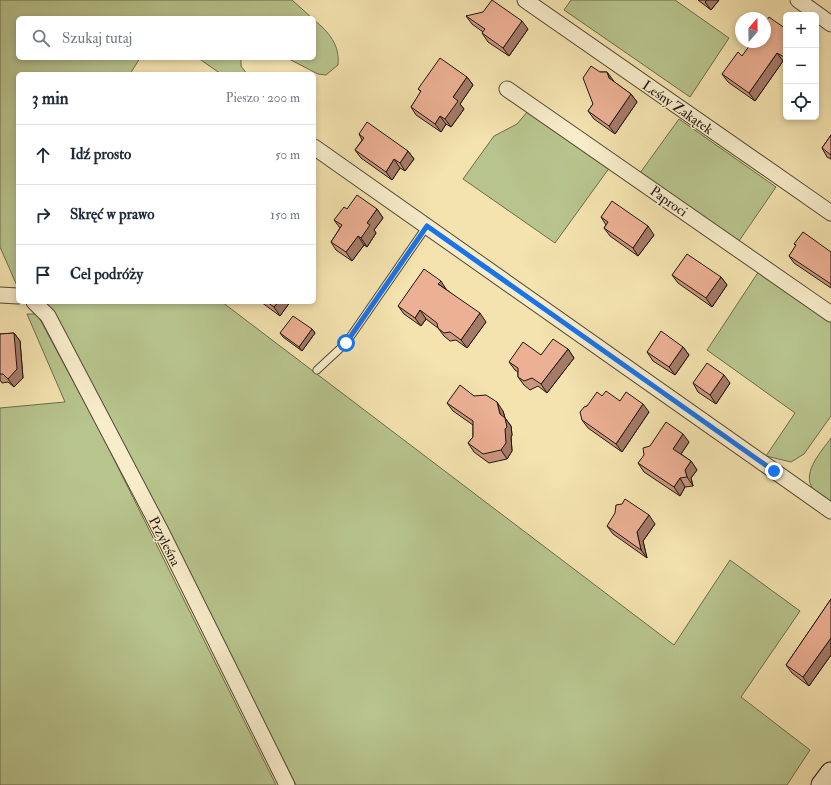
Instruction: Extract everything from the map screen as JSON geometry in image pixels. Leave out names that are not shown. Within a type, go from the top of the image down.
[{"type":"main road","points":[[822,785],[831,773]]},
{"type":"street","name":"Leśny Zakątek","points":[[525,0],[831,212]]},
{"type":"street","points":[[798,0],[831,24]]},
{"type":"street","name":"Paproci","points":[[507,89],[831,314]]},
{"type":"street","points":[[316,148],[831,511]]},
{"type":"street","points":[[0,296],[16,296]]},
{"type":"street","name":"Przyleśna","points":[[36,304],[48,316],[56,330],[163,535],[287,785]]},
{"type":"lane","points":[[317,370],[346,343],[427,226]]},
{"type":"green space","points":[[0,0],[292,0],[310,16],[16,16],[16,60],[139,60],[131,72],[16,72],[16,283],[0,247]]},
{"type":"green space","points":[[571,0],[675,0],[729,38],[690,97],[564,10]]},
{"type":"green space","points":[[316,22],[329,34],[335,45],[338,65],[326,75],[314,72],[291,60],[316,60]]},
{"type":"green space","points":[[201,60],[241,60],[241,66],[246,72],[218,72]]},
{"type":"green space","points":[[528,111],[610,167],[555,243],[463,179],[494,136],[517,124]]},
{"type":"green space","points":[[679,119],[776,187],[739,241],[640,173]]},
{"type":"green space","points":[[759,271],[831,322],[831,416],[804,454],[791,462],[766,456],[795,413],[707,350]]},
{"type":"green space","points":[[47,304],[225,304],[674,645],[730,560],[800,611],[741,697],[810,750],[787,785],[296,785]]},
{"type":"green space","points":[[27,314],[37,314],[100,431],[276,785],[0,785],[0,408],[65,402]]},
{"type":"green space","points":[[831,438],[831,503],[816,492],[811,486],[809,479],[813,464]]},
{"type":"building","points":[[492,0],[522,21],[503,48],[482,33],[485,29],[466,16],[483,12]]},
{"type":"building","points":[[771,18],[783,27],[783,56],[777,53],[749,93],[722,74],[738,52],[742,56],[748,48],[771,48]]},
{"type":"building","points":[[440,58],[467,77],[453,97],[458,101],[445,119],[440,116],[435,124],[411,107],[421,91],[418,89]]},
{"type":"building","points":[[591,66],[600,72],[607,72],[609,78],[631,94],[609,126],[588,111],[593,104],[583,78]]},
{"type":"building","points":[[367,122],[408,151],[400,163],[394,159],[386,172],[355,150],[364,138],[359,134]]},
{"type":"building","points":[[831,135],[831,155],[822,148]]},
{"type":"building","points":[[357,195],[377,209],[367,223],[370,225],[361,238],[358,236],[346,252],[331,242],[342,225],[334,220],[344,207],[347,209]]},
{"type":"building","points":[[612,201],[648,226],[633,248],[604,228],[608,222],[601,217]]},
{"type":"building","points":[[803,232],[831,252],[831,284],[789,256],[796,245],[794,244]]},
{"type":"building","points":[[687,254],[721,277],[706,298],[672,275]]},
{"type":"building","points":[[424,269],[441,281],[438,284],[480,313],[461,340],[450,332],[444,333],[438,328],[437,323],[420,310],[415,318],[398,306]]},
{"type":"building","points":[[293,316],[312,329],[299,347],[280,333]]},
{"type":"building","points":[[661,331],[683,347],[669,367],[647,352]]},
{"type":"building","points":[[14,333],[17,369],[8,379],[3,374],[0,374],[0,334]]},
{"type":"building","points":[[553,339],[568,349],[541,384],[532,378],[524,381],[518,377],[518,368],[509,362],[523,342],[541,355]]},
{"type":"building","points":[[707,363],[724,375],[710,395],[693,383]]},
{"type":"building","points":[[460,385],[474,396],[486,395],[497,402],[500,414],[505,418],[507,427],[505,429],[506,443],[501,450],[483,454],[468,443],[473,437],[473,421],[447,403]]},
{"type":"building","points":[[606,391],[620,401],[626,392],[643,404],[616,444],[582,420],[580,412],[587,406],[597,392],[602,396]]},
{"type":"building","points":[[666,422],[683,434],[673,449],[691,461],[685,470],[687,477],[680,478],[674,487],[638,463],[644,455],[643,448],[650,446]]},
{"type":"building","points":[[625,499],[649,515],[637,532],[641,550],[607,526],[615,513],[616,505],[622,504]]},
{"type":"building","points":[[831,599],[831,638],[803,677],[786,665]]},
{"type":"route","points":[[346,343],[427,226],[774,471]]}]
